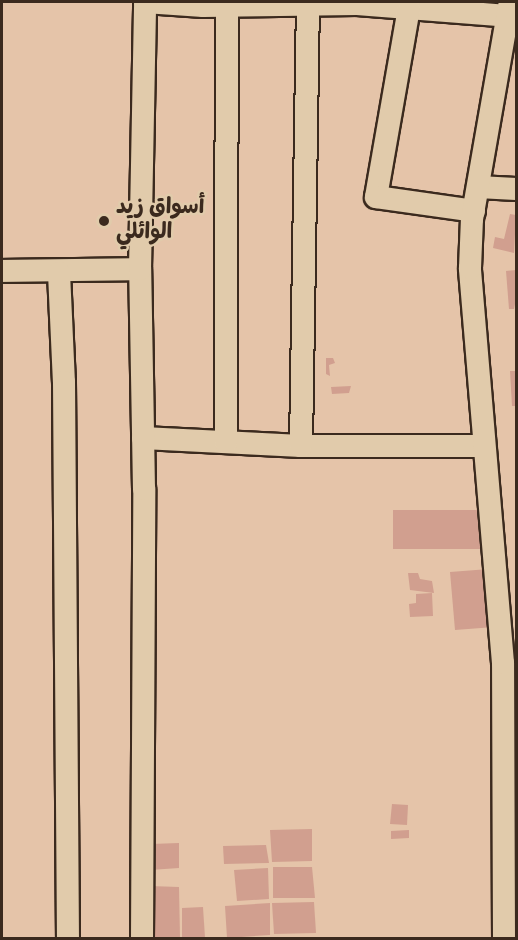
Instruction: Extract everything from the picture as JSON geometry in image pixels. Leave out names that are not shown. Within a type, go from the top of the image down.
[{"type":"street","points":[[142,939],[143,438],[140,269],[145,2],[308,3],[409,8],[509,9],[474,211],[470,268],[484,446],[509,664],[504,939]]},
{"type":"street","points":[[301,446],[308,3]]},
{"type":"street","points":[[226,442],[228,4]]},
{"type":"street","points":[[409,8],[376,197],[474,211]]},
{"type":"street","points":[[478,187],[516,189]]},
{"type":"street","points":[[2,272],[59,273],[140,269]]},
{"type":"street","points":[[59,273],[64,382],[68,939]]},
{"type":"street","points":[[143,438],[301,446],[484,446]]},
{"type":"building","points":[[510,214],[516,215],[514,253],[493,248],[495,237],[504,239]]},
{"type":"building","points":[[516,270],[516,299],[514,309],[509,309],[506,271]]},
{"type":"building","points":[[326,358],[333,358],[335,363],[329,365],[330,376],[326,374]]},
{"type":"building","points":[[510,371],[516,371],[516,406],[512,406]]},
{"type":"building","points":[[351,386],[349,393],[332,394],[331,387]]},
{"type":"building","points":[[393,510],[484,510],[484,549],[393,549]]},
{"type":"building","points":[[489,569],[494,627],[455,630],[450,572]]},
{"type":"building","points":[[408,573],[418,573],[420,579],[432,581],[434,593],[410,590]]},
{"type":"building","points":[[432,593],[433,616],[410,617],[409,604],[416,603],[416,594]]},
{"type":"building","points":[[392,804],[408,805],[407,825],[390,824]]},
{"type":"building","points":[[312,829],[312,861],[272,862],[270,830]]},
{"type":"building","points":[[409,830],[409,838],[391,839],[391,831]]},
{"type":"building","points":[[179,843],[179,868],[150,870],[151,844]]},
{"type":"building","points":[[266,845],[269,863],[224,864],[223,846]]},
{"type":"building","points":[[273,867],[312,867],[315,898],[273,898]]},
{"type":"building","points":[[268,868],[269,899],[237,901],[234,870]]},
{"type":"building","points":[[150,886],[179,887],[180,938],[149,938]]},
{"type":"building","points":[[314,902],[316,933],[274,934],[272,903]]},
{"type":"building","points":[[270,903],[270,935],[227,938],[225,906]]},
{"type":"building","points":[[203,907],[205,938],[182,938],[182,908]]},
{"type":"place","name":"أسواق زيد الوائلي","points":[[104,221]]}]
